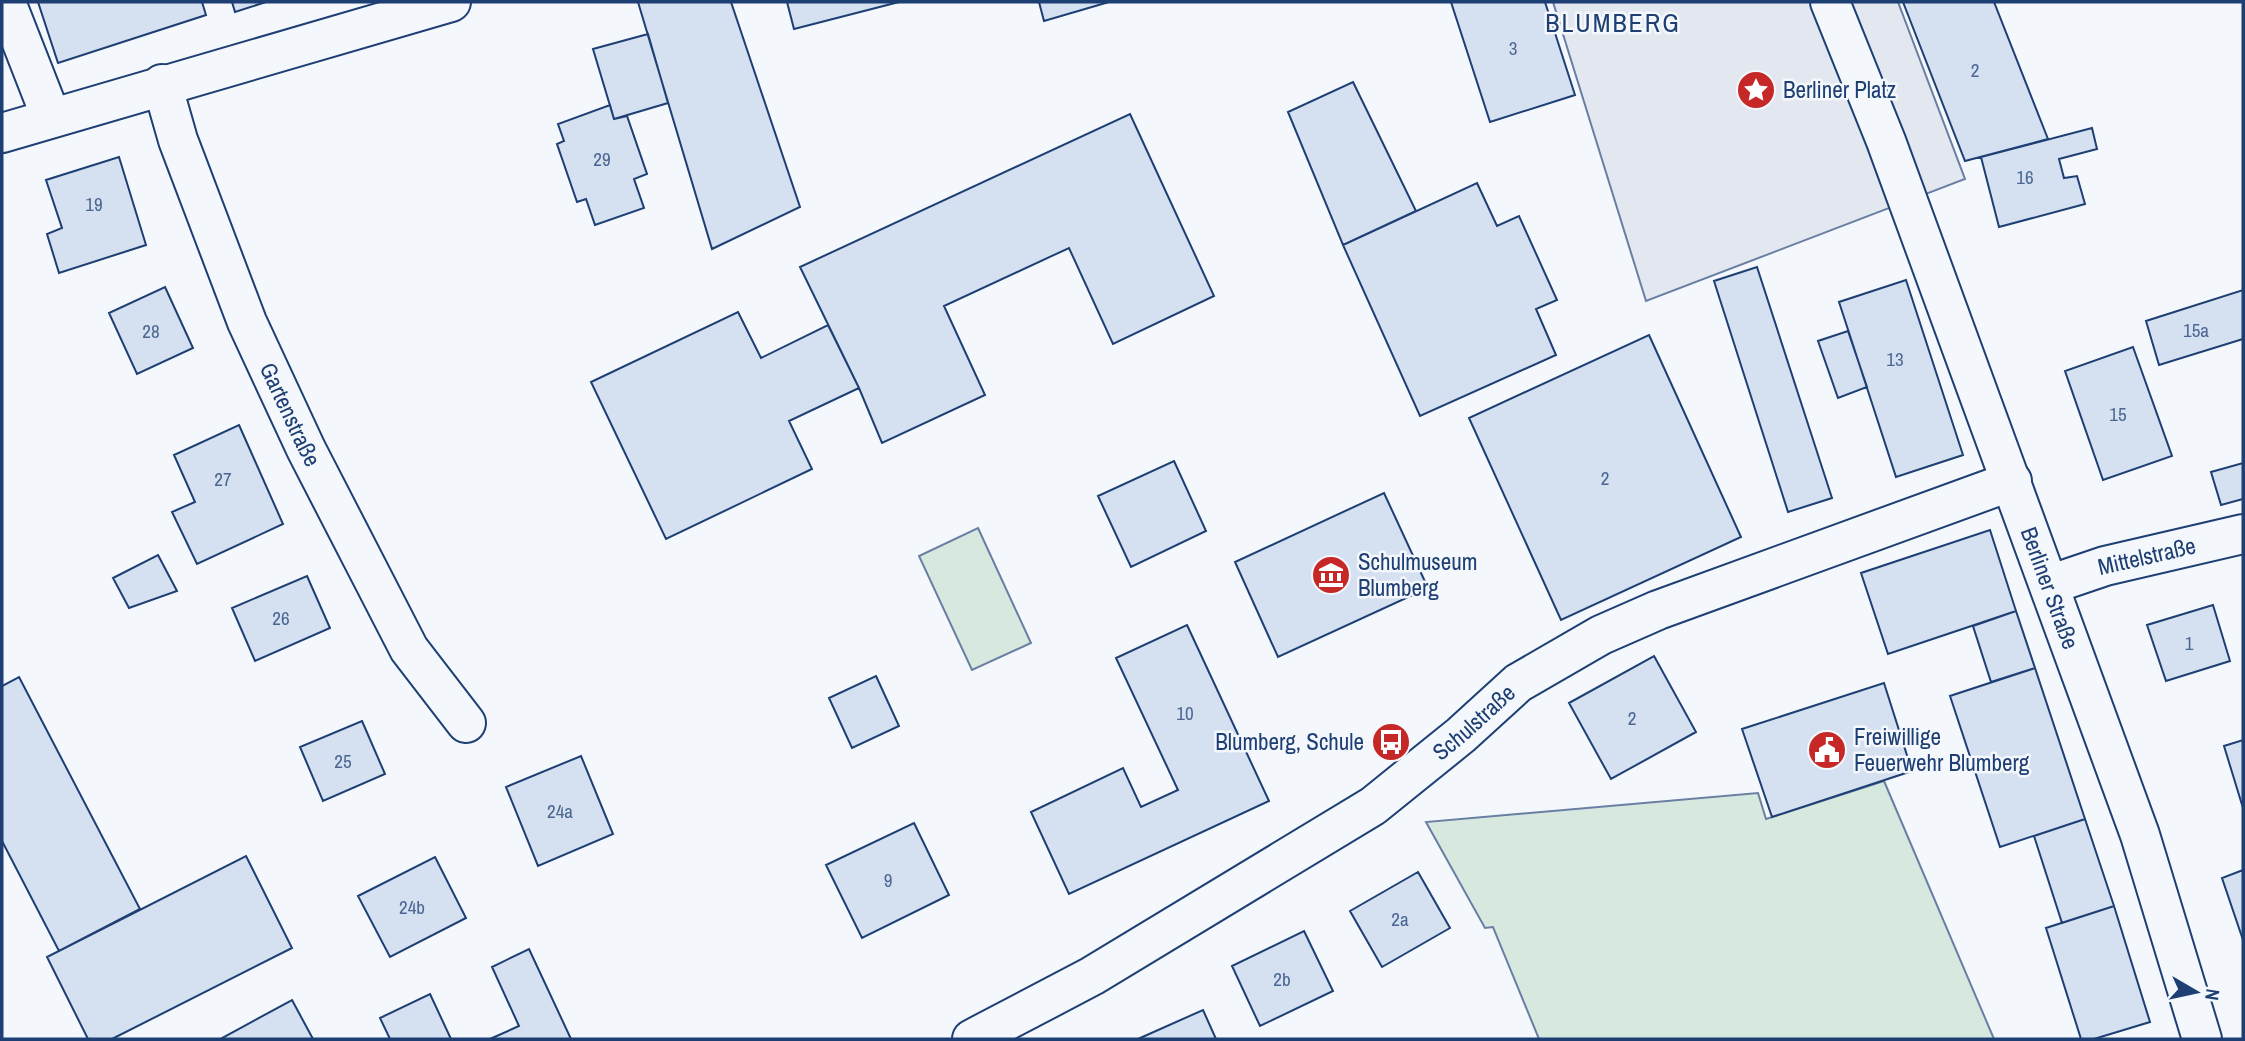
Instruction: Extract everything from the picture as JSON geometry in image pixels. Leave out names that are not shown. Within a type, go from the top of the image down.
[{"type":"street","points":[[6,2],[51,117]]},
{"type":"street","points":[[2,133],[162,84],[450,2]]},
{"type":"street","name":"Berliner Straße","points":[[1830,2],[1886,141],[2140,835],[2202,1039]]},
{"type":"street","name":"Gartenstraße","points":[[162,84],[178,139],[247,322],[306,449],[409,649],[466,723]]},
{"type":"street","name":"Schulstraße","points":[[980,1037],[1092,975],[1373,806],[1461,735],[1518,683],[1601,635],[1658,610],[2012,481]]},
{"type":"street","name":"Mittelstraße","points":[[2049,585],[2105,566],[2243,534]]},
{"type":"shaded area","name":"Berliner Platz","points":[[1553,2],[1898,2],[1965,179],[1646,301]]},
{"type":"shaded area","points":[[978,528],[1031,643],[972,670],[919,556]]},
{"type":"shaded area","points":[[1884,781],[1994,1039],[1539,1039],[1493,927],[1485,928],[1426,822],[1758,793],[1766,819]]},
{"type":"building","points":[[38,2],[202,2],[206,15],[58,63]]},
{"type":"building","points":[[232,2],[266,2],[235,12]]},
{"type":"building","points":[[638,2],[731,2],[800,207],[712,249]]},
{"type":"building","points":[[787,2],[899,2],[794,29]]},
{"type":"building","points":[[1039,2],[1109,2],[1044,21]]},
{"type":"building","points":[[1451,2],[1545,2],[1575,95],[1490,122]]},
{"type":"building","points":[[1903,2],[1994,2],[2048,139],[1965,161]]},
{"type":"building","points":[[648,34],[668,103],[614,119],[593,49]]},
{"type":"building","points":[[1353,82],[1416,211],[1343,245],[1288,112]]},
{"type":"building","points":[[610,105],[614,119],[627,116],[647,174],[634,179],[644,208],[595,225],[586,199],[577,202],[557,144],[564,141],[558,124]]},
{"type":"building","points":[[1130,114],[1214,296],[1113,344],[1069,248],[944,306],[985,395],[882,443],[859,388],[800,267]]},
{"type":"building","points":[[2092,128],[2097,149],[2059,159],[2064,178],[2077,176],[2085,204],[1999,227],[1981,157]]},
{"type":"building","points":[[119,157],[146,245],[59,273],[47,234],[62,228],[46,180]]},
{"type":"building","points":[[1477,183],[1497,226],[1519,216],[1557,300],[1536,309],[1556,355],[1420,416],[1343,245]]},
{"type":"building","points":[[1757,267],[1832,498],[1788,512],[1714,281]]},
{"type":"building","points":[[1906,280],[1963,455],[1896,477],[1839,302]]},
{"type":"building","points":[[165,287],[193,348],[137,374],[109,313]]},
{"type":"building","points":[[2243,290],[2243,339],[2159,365],[2146,321]]},
{"type":"building","points":[[738,312],[761,358],[828,325],[859,388],[789,421],[812,469],[666,539],[591,382]]},
{"type":"building","points":[[1848,331],[1867,387],[1838,398],[1818,341]]},
{"type":"building","points":[[1649,335],[1741,537],[1561,620],[1469,418]]},
{"type":"building","points":[[2133,347],[2172,456],[2103,480],[2065,371]]},
{"type":"building","points":[[239,425],[283,524],[197,564],[172,512],[195,502],[174,455]]},
{"type":"building","points":[[1174,461],[1206,531],[1131,567],[1098,496]]},
{"type":"building","points":[[2243,463],[2243,499],[2221,505],[2211,472]]},
{"type":"building","name":"Schulmuseum Blumberg","points":[[1384,493],[1428,588],[1278,657],[1235,562]]},
{"type":"building","points":[[1990,530],[2016,611],[1888,654],[1861,573]]},
{"type":"building","points":[[158,555],[177,591],[129,608],[113,578]]},
{"type":"building","points":[[307,576],[330,628],[255,661],[232,608]]},
{"type":"building","points":[[2213,605],[2230,661],[2166,681],[2147,625]]},
{"type":"building","points":[[2016,611],[2035,668],[1991,682],[1973,626]]},
{"type":"building","points":[[1187,625],[1269,801],[1069,894],[1031,812],[1123,768],[1141,807],[1178,790],[1116,658]]},
{"type":"building","points":[[1654,656],[1696,732],[1611,779],[1569,703]]},
{"type":"building","points":[[2035,668],[2085,819],[2000,847],[1950,696]]},
{"type":"building","points":[[876,676],[899,726],[852,748],[829,698]]},
{"type":"building","points":[[19,677],[140,909],[59,951],[2,841],[2,686]]},
{"type":"building","name":"Freiwillige Feuerwehr Blumberg","points":[[1884,683],[1912,771],[1772,817],[1742,729]]},
{"type":"building","points":[[362,721],[385,774],[323,801],[300,747]]},
{"type":"building","points":[[2243,740],[2243,808],[2224,746]]},
{"type":"building","points":[[581,756],[613,834],[538,866],[506,787]]},
{"type":"building","points":[[2085,819],[2114,906],[2062,923],[2034,836]]},
{"type":"building","points":[[914,823],[949,895],[862,938],[826,865]]},
{"type":"building","points":[[246,856],[292,948],[112,1039],[88,1039],[47,957]]},
{"type":"building","points":[[435,857],[466,918],[390,957],[358,896]]},
{"type":"building","points":[[2243,870],[2243,940],[2222,878]]},
{"type":"building","points":[[1418,872],[1450,928],[1382,967],[1350,911]]},
{"type":"building","points":[[2114,906],[2150,1022],[2094,1039],[2081,1039],[2046,928]]},
{"type":"building","points":[[1304,931],[1333,991],[1260,1026],[1232,966]]},
{"type":"building","points":[[529,949],[571,1039],[490,1039],[519,1026],[492,967]]},
{"type":"building","points":[[430,994],[451,1039],[390,1039],[380,1018]]},
{"type":"building","points":[[292,1000],[313,1039],[222,1039],[222,1038]]},
{"type":"building","points":[[1203,1010],[1216,1039],[1138,1039]]},
{"type":"place","name":"Berliner Platz","points":[[1756,90]]},
{"type":"place","name":"Schulmuseum Blumberg","points":[[1331,575]]},
{"type":"place","name":"Blumberg, Schule","points":[[1391,742]]},
{"type":"place","name":"Freiwillige Feuerwehr Blumberg","points":[[1827,750]]},
{"type":"district","name":"BLUMBERG","points":[[1613,23]]}]
